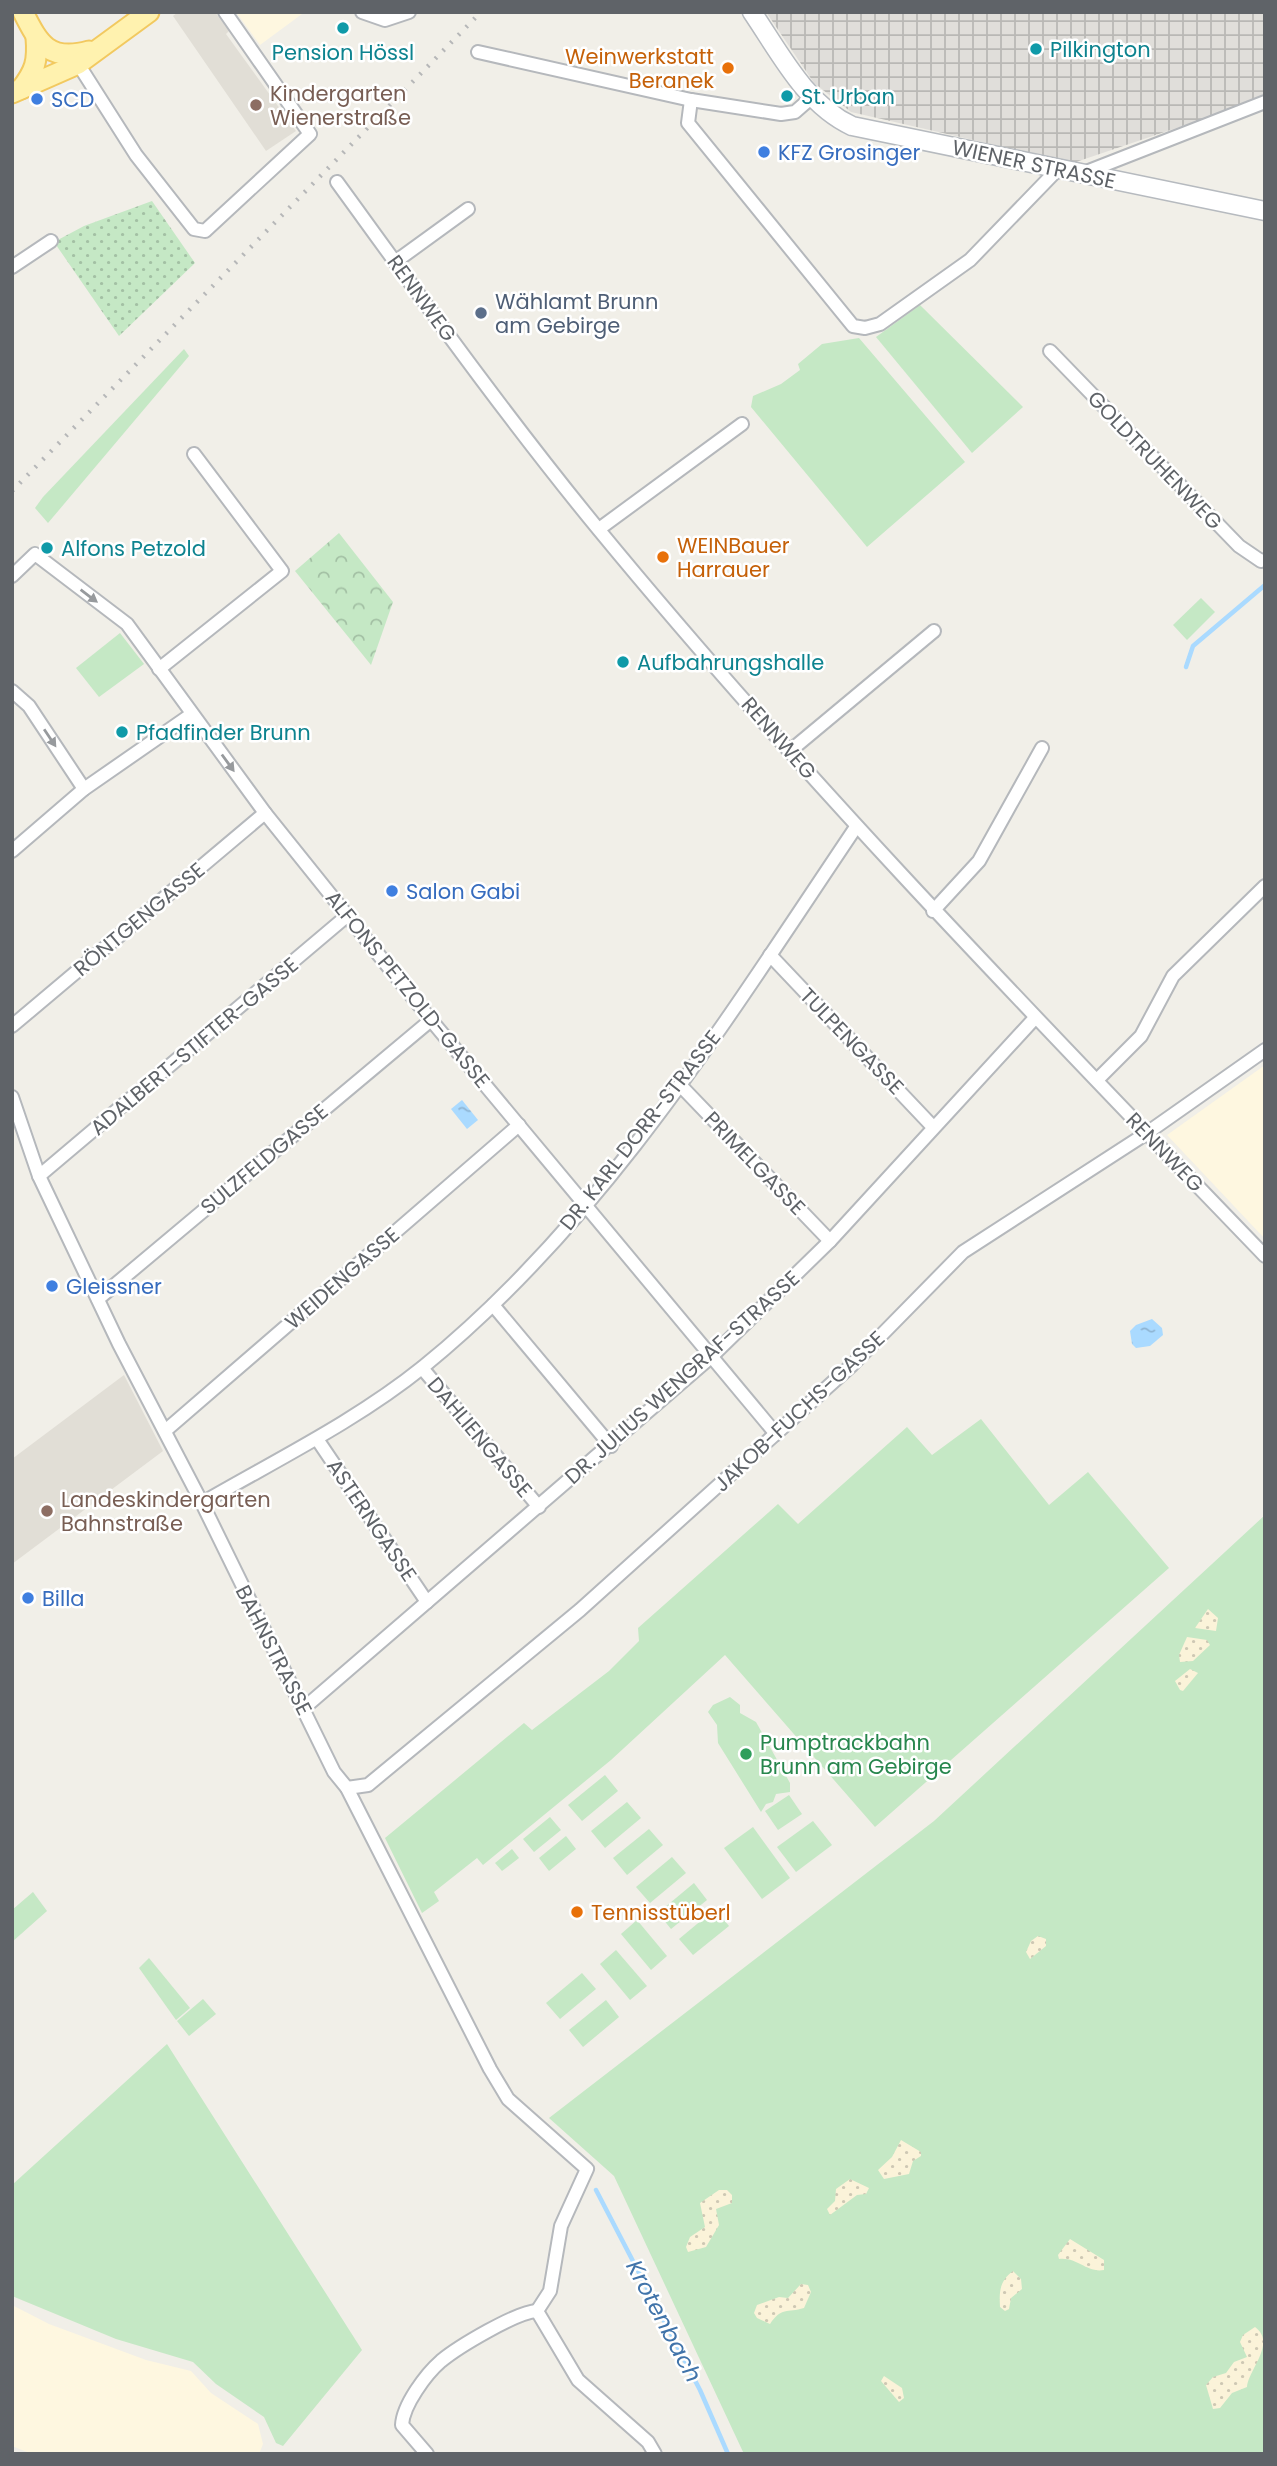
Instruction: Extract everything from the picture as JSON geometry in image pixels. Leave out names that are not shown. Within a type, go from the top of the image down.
[{"type":"main road","points":[[23,12],[36,38],[48,50],[75,59]]},
{"type":"main road","points":[[16,92],[100,48],[149,12]]},
{"type":"main road","name":"WIENER STRASSE","points":[[752,12],[811,98],[829,114],[852,126],[1265,211]]},
{"type":"main road","points":[[16,92],[33,74],[38,59],[36,38]]},
{"type":"street","points":[[75,59],[136,155],[194,229],[205,231],[310,134],[225,12]]},
{"type":"street","points":[[362,12],[385,20],[409,12]]},
{"type":"street","points":[[478,52],[691,100],[781,114],[795,112],[811,98]]},
{"type":"street","points":[[691,100],[688,123],[853,326],[865,328],[880,324],[962,265],[1058,169]]},
{"type":"street","points":[[1080,174],[1265,102]]},
{"type":"street","name":"RENNWEG","points":[[337,182],[599,530],[856,827],[933,911],[1034,1019],[1097,1080],[1265,1256]]},
{"type":"street","points":[[395,261],[468,209]]},
{"type":"street","points":[[12,267],[51,241]]},
{"type":"street","name":"GOLDTRUHENWEG","points":[[1050,351],[1238,546],[1261,561],[1265,560]]},
{"type":"street","points":[[599,530],[741,424]]},
{"type":"street","points":[[159,669],[282,571],[194,454]]},
{"type":"street","name":"ALFONS PETZOLD-GASSE","points":[[12,576],[35,554],[127,624],[265,813],[431,1020],[776,1434]]},
{"type":"street","points":[[790,751],[934,631]]},
{"type":"street","points":[[12,691],[29,706],[84,789]]},
{"type":"street","points":[[12,850],[84,789],[192,714]]},
{"type":"street","points":[[933,911],[979,862],[1042,748]]},
{"type":"street","name":"RÖNTGENGASSE","points":[[12,1026],[265,813]]},
{"type":"street","name":"DR. KARL DORR-STRASSE","points":[[202,1503],[317,1439],[422,1368],[493,1306],[586,1205],[680,1085],[856,827]]},
{"type":"street","points":[[1097,1080],[1141,1037],[1173,976],[1265,886]]},
{"type":"street","name":"ADALBERT-STIFTER-GASSE","points":[[39,1176],[348,915]]},
{"type":"street","name":"TULPENGASSE","points":[[770,955],[933,1127]]},
{"type":"street","name":"DR. JULIUS WENGRAF-STRASSE","points":[[304,1708],[711,1357],[830,1241],[1034,1019]]},
{"type":"street","name":"SULZFELDGASSE","points":[[98,1299],[431,1020]]},
{"type":"street","name":"JAKOB-FUCHS-GASSE","points":[[347,1788],[368,1785],[548,1637],[852,1365],[963,1252],[1147,1133],[1265,1050]]},
{"type":"street","name":"PRIMELGASSE","points":[[680,1085],[830,1241]]},
{"type":"street","name":"BAHNSTRASSE","points":[[12,1097],[39,1176],[98,1299],[334,1772],[347,1788],[410,1917],[508,2099],[587,2169],[561,2225],[550,2291],[537,2311]]},
{"type":"street","name":"WEIDENGASSE","points":[[165,1431],[519,1125]]},
{"type":"street","points":[[493,1306],[611,1446]]},
{"type":"street","name":"DAHLIENGASSE","points":[[422,1368],[539,1507]]},
{"type":"street","name":"ASTERNGASSE","points":[[317,1439],[427,1602]]},
{"type":"street","points":[[427,2454],[402,2425],[404,2413],[427,2377],[439,2363],[458,2350],[517,2318],[537,2311],[573,2374],[648,2442],[655,2454]]},
{"type":"shaded area","name":"Kindergarten Wienerstraße","points":[[178,12],[215,12],[229,31],[226,34],[296,131],[266,151],[173,16]]},
{"type":"shaded area","points":[[236,12],[300,12],[302,14],[260,45]]},
{"type":"shaded area","points":[[766,12],[1265,12],[1265,98],[1073,163],[851,112],[814,83]]},
{"type":"shaded area","points":[[1265,1065],[1264,1168],[1265,1239],[1167,1135]]},
{"type":"shaded area","name":"Landeskindergarten Bahnstraße","points":[[124,1375],[163,1451],[12,1564],[12,1459]]},
{"type":"shaded area","points":[[12,2305],[49,2324],[146,2360],[191,2371],[211,2393],[258,2424],[263,2444],[259,2454],[32,2454],[12,2446]]},
{"type":"green space","points":[[152,201],[195,263],[119,336],[54,242],[84,226]]},
{"type":"green space","points":[[920,305],[1023,407],[972,453],[876,337]]},
{"type":"green space","points":[[859,338],[965,462],[867,547],[751,407],[753,396],[781,384],[800,370],[798,364],[822,344]]},
{"type":"green space","points":[[184,349],[189,356],[48,523],[35,508],[43,497]]},
{"type":"green space","points":[[339,533],[393,602],[371,665],[295,571]]},
{"type":"green space","points":[[1201,598],[1215,612],[1187,640],[1173,625]]},
{"type":"green space","points":[[120,633],[144,664],[99,697],[76,668]]},
{"type":"green space","points":[[981,1419],[1049,1505],[1088,1472],[1169,1568],[875,1827],[725,1655],[611,1760],[483,1865],[477,1858],[434,1892],[439,1901],[422,1913],[385,1838],[524,1723],[532,1730],[609,1671],[639,1641],[638,1628],[778,1504],[798,1524],[907,1427],[932,1455]]},
{"type":"green space","points":[[1265,1515],[1265,2454],[744,2454],[614,2176],[549,2118],[934,1821]]},
{"type":"green space","name":"Pumptrackbahn Brunn am Gebirge","points":[[730,1697],[740,1705],[740,1713],[756,1722],[790,1783],[790,1792],[776,1794],[773,1802],[766,1804],[761,1812],[718,1743],[717,1725],[708,1712],[713,1705]]},
{"type":"green space","points":[[605,1775],[618,1791],[582,1821],[568,1805]]},
{"type":"green space","points":[[789,1795],[802,1814],[778,1830],[765,1811]]},
{"type":"green space","points":[[627,1802],[641,1818],[605,1848],[591,1831]]},
{"type":"green space","points":[[550,1817],[561,1830],[534,1852],[523,1839]]},
{"type":"green space","points":[[813,1821],[832,1845],[796,1872],[777,1847]]},
{"type":"green space","points":[[753,1827],[790,1878],[762,1899],[724,1848]]},
{"type":"green space","points":[[649,1829],[663,1845],[627,1875],[613,1858]]},
{"type":"green space","points":[[566,1836],[576,1849],[549,1871],[539,1858]]},
{"type":"green space","points":[[512,1849],[519,1858],[502,1871],[495,1863]]},
{"type":"green space","points":[[672,1857],[686,1873],[650,1903],[636,1887]]},
{"type":"green space","points":[[694,1883],[707,1900],[671,1929],[658,1913]]},
{"type":"green space","points":[[33,1892],[47,1911],[12,1942],[12,1910]]},
{"type":"green space","points":[[715,1909],[729,1926],[693,1955],[679,1939]]},
{"type":"green space","points":[[637,1920],[667,1956],[651,1970],[621,1934]]},
{"type":"green space","points":[[616,1950],[647,1986],[630,2000],[600,1964]]},
{"type":"green space","points":[[149,1958],[190,2008],[176,2020],[139,1968]]},
{"type":"green space","points":[[582,1973],[596,1989],[560,2019],[546,2003]]},
{"type":"green space","points":[[203,1999],[216,2014],[189,2036],[177,2021]]},
{"type":"green space","points":[[606,2000],[619,2017],[583,2047],[569,2030]]},
{"type":"green space","points":[[167,2044],[362,2350],[283,2446],[276,2443],[264,2417],[216,2384],[193,2362],[116,2339],[12,2296],[12,2185]]},
{"type":"sand","points":[[1208,1609],[1218,1618],[1216,1631],[1195,1628]]},
{"type":"sand","points":[[1187,1637],[1207,1640],[1210,1645],[1193,1661],[1180,1662],[1179,1655]]},
{"type":"sand","points":[[1190,1669],[1198,1673],[1183,1691],[1180,1690],[1175,1681]]},
{"type":"sand","points":[[1038,1936],[1046,1939],[1046,1946],[1030,1959],[1026,1952],[1031,1941]]},
{"type":"sand","points":[[901,2140],[921,2152],[921,2156],[913,2161],[909,2174],[884,2179],[878,2170],[892,2157]]},
{"type":"sand","points":[[850,2179],[869,2188],[866,2194],[857,2195],[830,2215],[827,2209],[835,2201],[836,2189]]},
{"type":"sand","points":[[719,2190],[727,2190],[732,2195],[732,2203],[716,2209],[719,2225],[706,2247],[688,2252],[686,2247],[690,2237],[705,2227],[700,2203]]},
{"type":"sand","points":[[1070,2239],[1104,2260],[1104,2270],[1092,2269],[1072,2260],[1059,2259],[1058,2255]]},
{"type":"sand","points":[[1013,2271],[1021,2279],[1022,2289],[1011,2298],[1009,2309],[1005,2311],[1000,2307],[1000,2291],[1005,2278]]},
{"type":"sand","points":[[801,2284],[808,2285],[811,2292],[804,2308],[781,2313],[770,2324],[757,2318],[754,2313],[757,2305],[779,2297],[788,2298]]},
{"type":"sand","points":[[1255,2327],[1261,2333],[1262,2349],[1247,2387],[1232,2393],[1220,2408],[1213,2409],[1206,2385],[1213,2377],[1226,2373],[1234,2362],[1247,2357],[1240,2342],[1243,2335]]},
{"type":"sand","points":[[884,2376],[902,2388],[904,2398],[899,2402],[881,2381]]},
{"type":"water","points":[[462,1100],[478,1120],[467,1129],[451,1109]]},
{"type":"water","points":[[1152,1319],[1162,1328],[1163,1335],[1150,1346],[1136,1348],[1132,1344],[1130,1331],[1136,1325]]},
{"type":"waterway","points":[[1186,667],[1193,646],[1265,585]]},
{"type":"waterway","name":"Krotenbach","points":[[596,2190],[700,2390],[728,2454]]},
{"type":"railway","points":[[12,491],[481,12]]},
{"type":"place","name":"Pension Hössl","points":[[343,28]]},
{"type":"place","name":"Pilkington","points":[[1036,49]]},
{"type":"place","name":"Weinwerkstatt Beranek","points":[[728,68]]},
{"type":"place","name":"St. Urban","points":[[787,96]]},
{"type":"place","name":"SCD","points":[[37,99]]},
{"type":"place","name":"Kindergarten Wienerstraße","points":[[256,105]]},
{"type":"place","name":"KFZ Grosinger","points":[[764,152]]},
{"type":"place","name":"Wählamt Brunn am Gebirge","points":[[481,313]]},
{"type":"place","name":"Alfons Petzold","points":[[47,548]]},
{"type":"place","name":"WEINBauer Harrauer","points":[[663,557]]},
{"type":"place","name":"Aufbahrungshalle","points":[[623,662]]},
{"type":"place","name":"Pfadfinder Brunn","points":[[122,732]]},
{"type":"place","name":"Salon Gabi","points":[[392,891]]},
{"type":"place","name":"Gleissner","points":[[52,1286]]},
{"type":"place","name":"Landeskindergarten Bahnstraße","points":[[47,1511]]},
{"type":"place","name":"Billa","points":[[28,1598]]},
{"type":"place","name":"Pumptrackbahn Brunn am Gebirge","points":[[746,1754]]},
{"type":"place","name":"Tennisstüberl","points":[[577,1912]]}]
